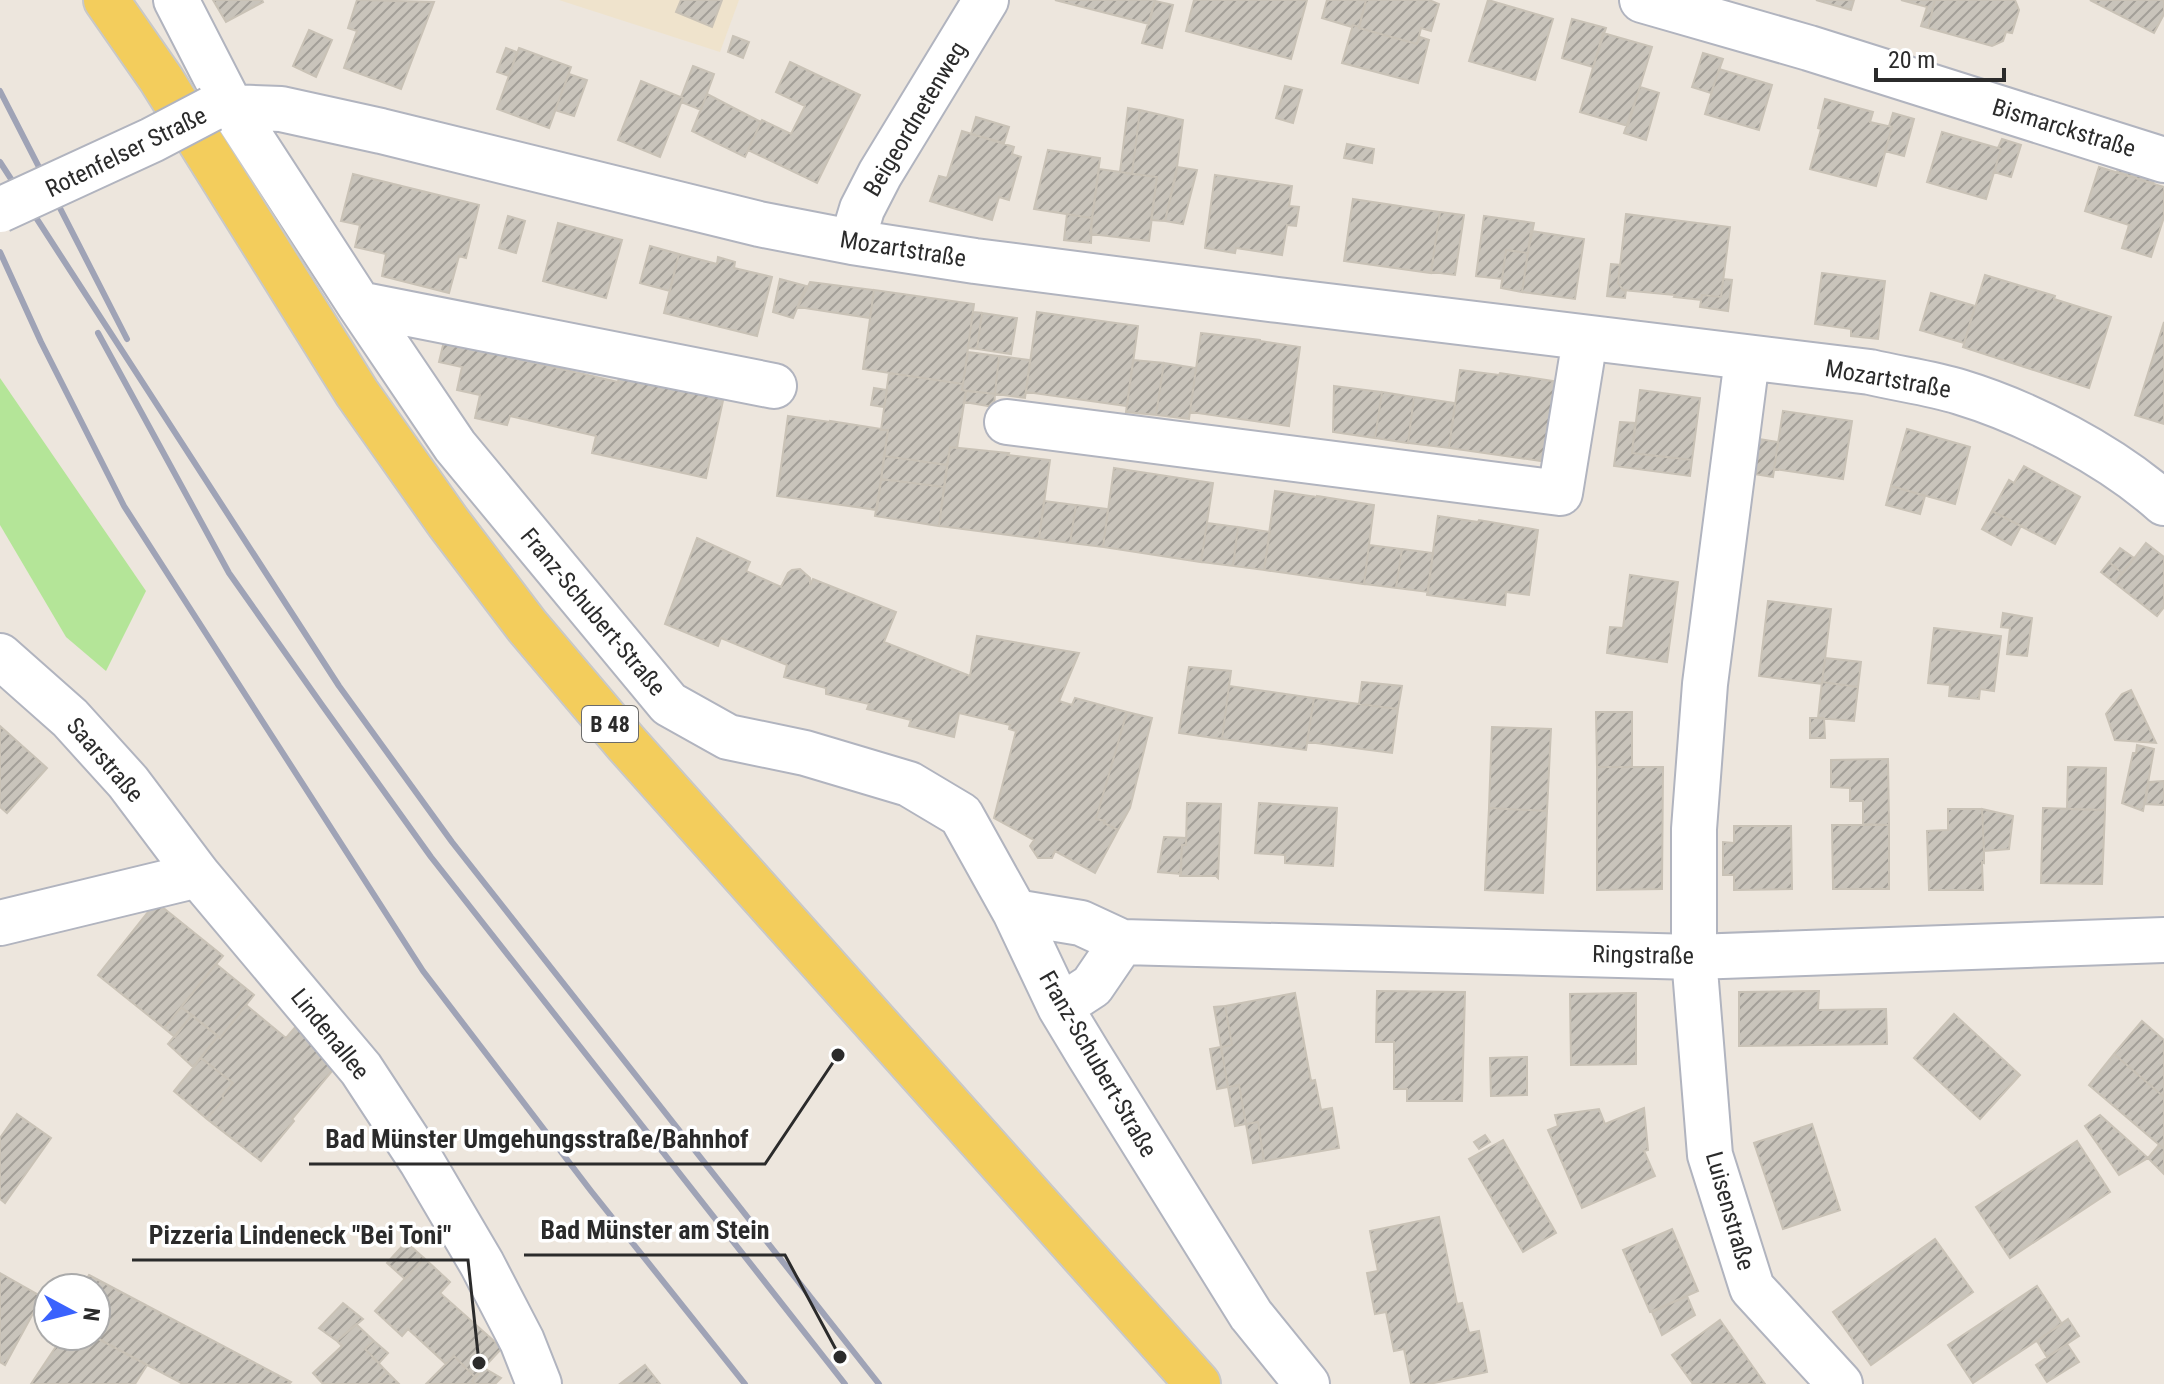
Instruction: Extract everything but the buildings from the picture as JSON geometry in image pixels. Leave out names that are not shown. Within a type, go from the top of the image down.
[{"type":"main road","name":"B 48","points":[[106,0],[161,79],[357,393],[448,522],[527,626],[626,743],[1198,1384]]},
{"type":"street","name":"Rotenfelser Straße","points":[[0,210],[221,108],[176,0]]},
{"type":"street","name":"Beigeordnetenweg","points":[[852,242],[862,209],[880,174],[986,0]]},
{"type":"street","name":"Bismarckstraße","points":[[1642,0],[1809,48],[2164,160]]},
{"type":"street","name":"Mozartstraße","points":[[221,108],[281,109],[759,224],[852,242],[990,263],[1585,339],[1870,372],[1959,391],[2030,418],[2097,454],[2164,503]]},
{"type":"street","name":"Franz-Schubert-Straße","points":[[221,108],[455,446],[669,704],[728,737],[805,753],[909,784],[961,815],[1015,912],[1060,1007],[1251,1315],[1307,1384]]},
{"type":"street","points":[[359,304],[774,386]]},
{"type":"street","points":[[1007,422],[1560,493],[1585,339]]},
{"type":"street","name":"Luisenstraße","points":[[1747,359],[1705,684],[1694,829],[1694,957],[1710,1155],[1752,1288],[1840,1384]]},
{"type":"street","name":"Saarstraße","points":[[0,656],[70,718],[128,782],[198,875]]},
{"type":"street","points":[[0,923],[198,875]]},
{"type":"street","name":"Lindenallee","points":[[198,875],[361,1069],[422,1162],[482,1264],[522,1341],[539,1384]]},
{"type":"street","name":"Ringstraße","points":[[1015,912],[1081,923],[1122,942],[1694,957],[2164,940]]},
{"type":"street","points":[[1060,1007],[1092,986],[1122,942]]},
{"type":"shaded area","points":[[559,0],[739,0],[720,52]]},
{"type":"green space","points":[[0,378],[146,591],[106,671],[66,637],[0,525]]},
{"type":"railway","points":[[0,91],[127,339]]},
{"type":"railway","points":[[0,162],[339,686],[452,842],[879,1384]]},
{"type":"railway","points":[[0,252],[41,342],[124,506],[423,971],[591,1191],[745,1384]]},
{"type":"railway","points":[[98,333],[229,573],[322,705],[431,857],[845,1384]]},
{"type":"place","name":"Bad Münster Umgehungsstraße/Bahnhof","points":[[838,1055]]},
{"type":"place","name":"Bad Münster am Stein","points":[[840,1357]]},
{"type":"place","name":"Pizzeria Lindeneck \"Bei Toni\"","points":[[479,1363]]}]
